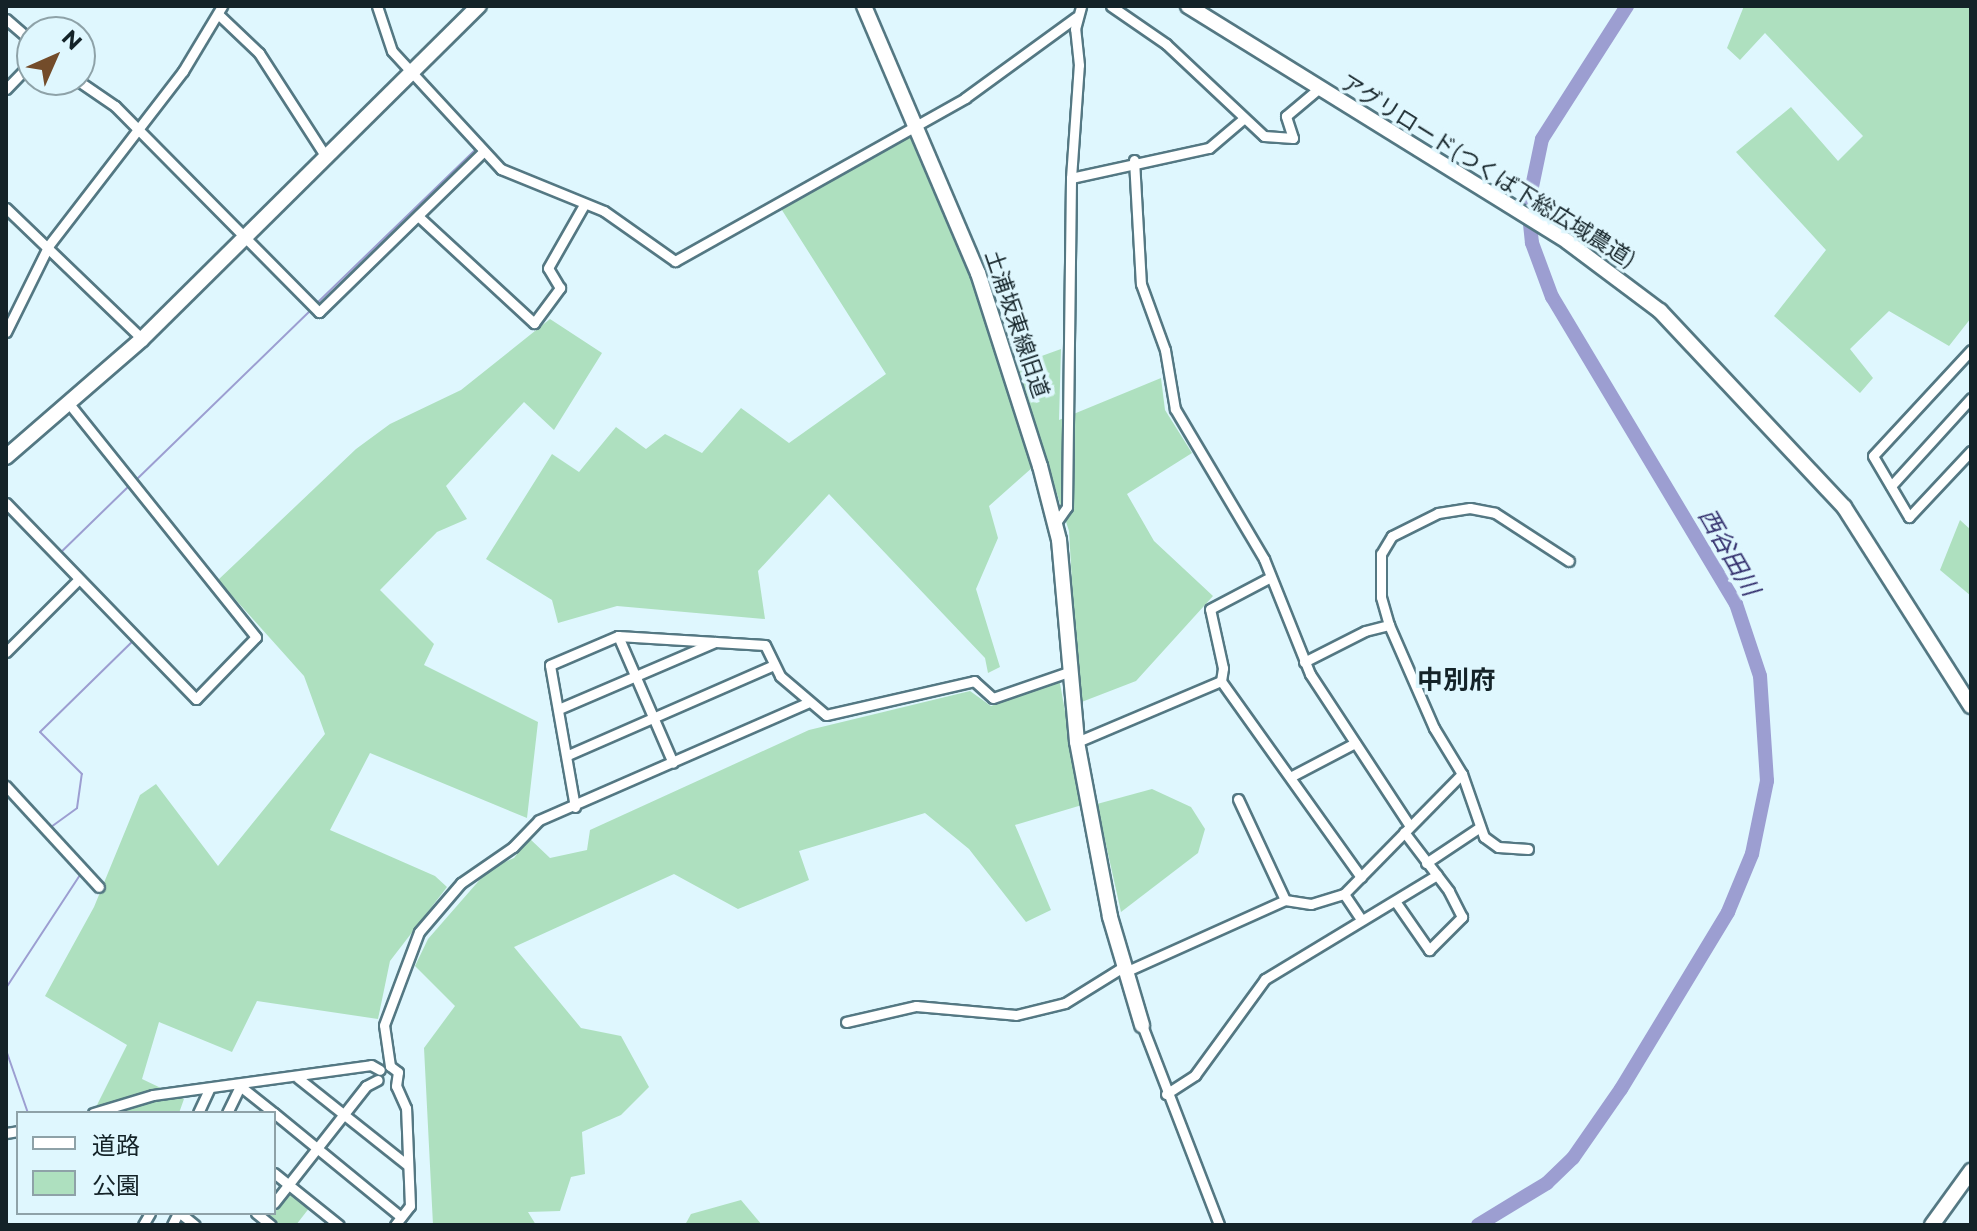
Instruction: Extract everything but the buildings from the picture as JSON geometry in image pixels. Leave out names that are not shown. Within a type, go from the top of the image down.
[{"type":"street","points":[[377,6],[392,51],[501,169],[604,211],[675,261],[965,98],[1076,17]]},
{"type":"street","points":[[6,457],[70,405],[142,339],[479,6]]},
{"type":"street","name":"土浦坂東線旧道","points":[[864,6],[1014,374],[1055,524],[1077,742],[1124,969],[1142,1025]]},
{"type":"street","points":[[1055,524],[1067,507],[1071,178],[1078,118],[1076,17],[1081,6]]},
{"type":"street","points":[[1111,6],[1166,44],[1242,120],[1264,136],[1293,138],[1286,116],[1317,90]]},
{"type":"street","name":"アグリロード(つくば下総広域農道)","points":[[1188,6],[1317,90],[1540,225],[1617,275],[1660,311],[1823,481],[1883,563],[1971,706]]},
{"type":"street","points":[[7,329],[49,245],[136,127],[183,71],[220,10],[259,53],[326,157]]},
{"type":"street","points":[[96,95],[136,127],[319,312],[483,152]]},
{"type":"street","points":[[1071,178],[1134,160],[1209,148],[1242,120]]},
{"type":"street","points":[[1134,160],[1141,284],[1165,350],[1175,409],[1264,559],[1269,578],[1287,611],[1304,662],[1462,917],[1434,949],[1421,942],[1395,901]]},
{"type":"street","points":[[418,216],[534,323],[560,288],[548,268],[584,205]]},
{"type":"street","points":[[6,208],[49,245],[142,339]]},
{"type":"street","points":[[1971,350],[1873,456],[1909,517],[1971,451]]},
{"type":"street","points":[[1891,486],[1971,398]]},
{"type":"street","points":[[6,503],[196,699],[256,637],[70,405]]},
{"type":"street","points":[[1528,849],[1491,844],[1480,827],[1462,774],[1434,728],[1389,625],[1381,597],[1383,547],[1392,536],[1438,513],[1470,508],[1495,513],[1569,561]]},
{"type":"street","points":[[1269,578],[1210,609],[1223,668],[1221,681],[1292,776],[1361,877]]},
{"type":"street","points":[[6,652],[79,579]]},
{"type":"street","points":[[1304,662],[1365,631],[1389,625]]},
{"type":"street","points":[[575,807],[561,708],[550,665],[618,636],[765,645],[774,665],[807,703],[831,716],[974,681],[993,698],[1068,672]]},
{"type":"street","points":[[618,636],[673,763]]},
{"type":"street","points":[[561,708],[718,641]]},
{"type":"street","points":[[568,755],[774,665]]},
{"type":"street","points":[[1077,742],[1221,681]]},
{"type":"street","points":[[396,1086],[385,1088],[384,1025],[419,932],[461,883],[513,847],[532,824],[807,703]]},
{"type":"street","points":[[1292,776],[1355,743]]},
{"type":"street","points":[[846,1022],[916,1006],[1016,1015],[1065,1003],[1124,969],[1285,900],[1311,904],[1344,894],[1462,774]]},
{"type":"street","points":[[6,786],[99,887]]},
{"type":"street","points":[[1238,799],[1285,900]]},
{"type":"street","points":[[1426,863],[1480,827]]},
{"type":"street","points":[[1166,1094],[1195,1075],[1265,979],[1437,875]]},
{"type":"street","points":[[1344,894],[1361,919]]},
{"type":"street","points":[[1142,1025],[1219,1225]]},
{"type":"street","points":[[100,1111],[153,1095],[240,1086],[371,1065],[383,1072],[398,1072],[396,1086],[406,1108],[410,1206],[398,1221],[276,1115]]},
{"type":"street","points":[[276,1201],[366,1086],[383,1072]]},
{"type":"street","points":[[298,1078],[406,1164]]},
{"type":"street","points":[[228,1111],[240,1086]]},
{"type":"street","points":[[240,1086],[271,1111]]},
{"type":"street","points":[[199,1111],[209,1089]]},
{"type":"street","points":[[1932,1225],[1971,1171]]},
{"type":"street","points":[[276,1175],[339,1225]]},
{"type":"green space","points":[[1744,6],[1971,6],[1971,318],[1949,346],[1889,311],[1850,349],[1873,378],[1860,393],[1774,316],[1826,250],[1736,152],[1791,107],[1838,161],[1863,136],[1765,33],[1740,60],[1727,48]]},
{"type":"green space","points":[[911,135],[963,253],[1006,369],[1061,349],[1059,420],[1161,378],[1165,410],[1192,453],[1127,494],[1154,541],[1213,596],[1136,681],[1079,703],[1069,531],[1048,466],[1033,467],[989,506],[998,538],[976,589],[1000,667],[988,673],[985,658],[829,494],[758,571],[765,619],[617,606],[558,623],[552,600],[486,559],[552,454],[579,472],[616,427],[646,449],[665,434],[702,453],[741,408],[789,443],[886,374],[780,207]]},
{"type":"green space","points":[[550,319],[602,353],[554,430],[524,402],[446,486],[467,519],[437,532],[380,590],[434,644],[424,665],[538,722],[527,818],[370,753],[330,830],[435,876],[447,887],[390,961],[378,1019],[257,1001],[232,1052],[159,1022],[142,1079],[184,1099],[180,1111],[94,1111],[127,1045],[45,996],[94,907],[140,795],[156,784],[218,866],[325,734],[304,676],[218,580],[356,449],[390,424],[461,390]]},
{"type":"green space","points":[[1960,520],[1971,530],[1971,596],[1940,570]]},
{"type":"green space","points":[[1059,678],[1082,805],[1015,825],[1051,910],[1026,922],[969,849],[925,813],[799,851],[809,880],[738,909],[674,874],[514,947],[581,1028],[621,1036],[649,1087],[621,1115],[582,1132],[585,1174],[571,1177],[560,1211],[528,1212],[536,1225],[433,1225],[424,1048],[455,1006],[415,966],[428,939],[490,868],[514,858],[529,838],[550,858],[587,850],[590,830],[809,730],[970,691],[991,706]]},
{"type":"green space","points":[[1152,789],[1191,807],[1205,829],[1198,853],[1121,912],[1097,804]]},
{"type":"green space","points":[[290,1191],[310,1207],[296,1225],[276,1225],[268,1218],[276,1215],[276,1208]]},
{"type":"green space","points":[[741,1200],[762,1225],[685,1225],[691,1214]]},
{"type":"waterway","name":"西谷田川","points":[[1478,1225],[1547,1183],[1573,1158],[1621,1089],[1728,912],[1752,854],[1767,781],[1760,676],[1736,604],[1552,297],[1532,243],[1528,206],[1542,139],[1627,6]]},
{"type":"waterway","points":[[315,305],[476,149]]},
{"type":"waterway","points":[[135,481],[311,310]]},
{"type":"waterway","points":[[130,485],[61,552],[139,634]]},
{"type":"waterway","points":[[85,867],[51,827],[77,808],[82,774],[40,732],[133,641]]},
{"type":"waterway","points":[[6,988],[82,872]]},
{"type":"waterway","points":[[6,1050],[27,1111]]},
{"type":"district","name":"中別府","points":[[1456,681]]}]
